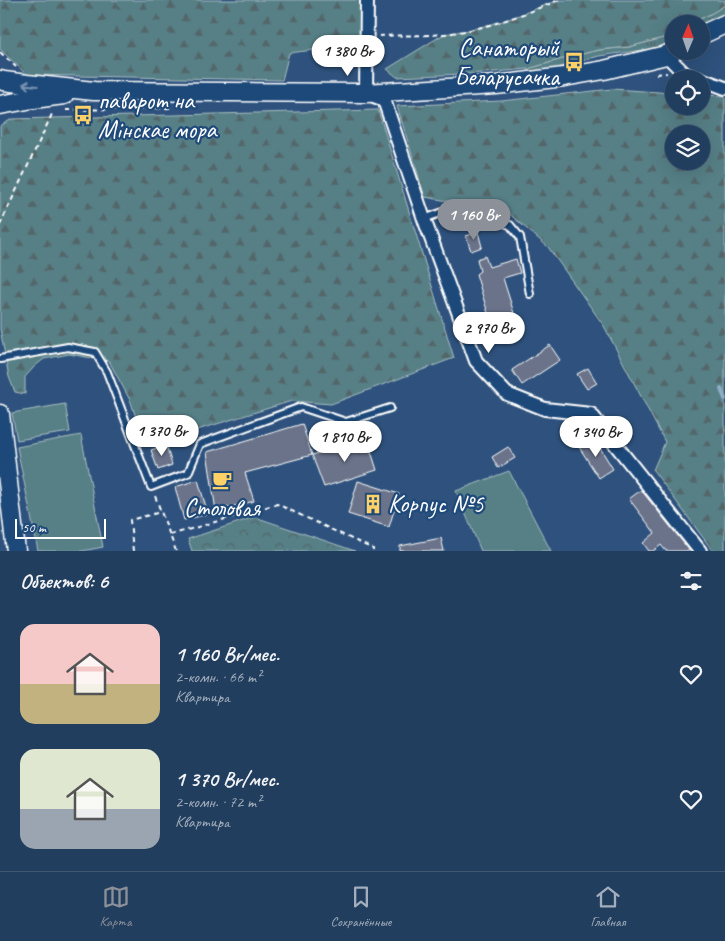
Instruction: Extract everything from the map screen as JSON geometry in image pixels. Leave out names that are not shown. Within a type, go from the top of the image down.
[{"type":"street","points":[[366,93],[367,0]]},
{"type":"street","points":[[710,31],[725,24]]},
{"type":"street","points":[[0,80],[4,82],[94,91],[366,93],[496,85],[564,77],[604,70],[665,54]]},
{"type":"street","points":[[710,83],[725,88]]},
{"type":"street","points":[[0,105],[94,91]]},
{"type":"street","points":[[366,93],[384,100],[424,219],[476,361],[507,394],[545,409],[591,414],[700,551]]},
{"type":"street","points":[[0,414],[16,551]]},
{"type":"lane","points":[[424,219],[443,212],[485,217],[510,225],[520,237],[530,294]]},
{"type":"lane","points":[[0,359],[68,346],[95,352],[107,372],[151,487],[188,473],[200,444],[301,407],[346,422],[390,408]]},
{"type":"path","points":[[366,36],[444,34],[469,30],[503,21],[559,0]]},
{"type":"path","points":[[0,52],[20,71]]},
{"type":"path","points":[[0,225],[54,111]]},
{"type":"path","points":[[151,487],[176,551]]},
{"type":"path","points":[[170,535],[277,504],[373,551]]},
{"type":"path","points":[[133,551],[130,520],[161,512]]},
{"type":"green space","points":[[0,0],[366,0],[363,44],[289,53],[282,80],[27,75],[0,49]]},
{"type":"green space","points":[[559,0],[725,0],[725,5],[708,15],[665,15],[665,37],[663,38],[629,47],[599,50],[528,69],[397,77],[387,69],[444,34],[503,21]]},
{"type":"green space","points":[[725,4],[725,24],[710,31],[710,15],[708,15]]},
{"type":"green space","points":[[665,37],[665,55],[643,50],[599,56],[529,76],[528,69],[569,57],[599,50],[629,47]]},
{"type":"green space","points":[[612,89],[665,92],[665,115],[710,115],[710,95],[725,96],[725,551],[713,551],[653,470],[665,442],[604,326],[548,247],[506,211],[425,197],[397,106],[501,101]]},
{"type":"green space","points":[[378,110],[454,358],[331,404],[292,401],[145,446],[131,402],[109,361],[69,354],[44,359],[25,377],[25,394],[15,392],[9,377],[0,329],[0,126],[12,119]]},
{"type":"green space","points":[[65,404],[70,432],[17,440],[12,413]]},
{"type":"green space","points":[[81,435],[103,547],[82,551],[38,551],[17,447]]},
{"type":"green space","points":[[509,471],[551,551],[481,551],[456,491]]},
{"type":"green space","points":[[255,517],[355,551],[192,551],[188,539]]},
{"type":"building","points":[[478,232],[482,247],[471,251],[466,236]]},
{"type":"building","points":[[485,256],[489,267],[516,259],[520,273],[503,278],[518,326],[494,333],[476,274],[480,271],[477,259]]},
{"type":"building","points":[[550,345],[560,360],[522,385],[512,370]]},
{"type":"building","points":[[588,368],[597,383],[587,389],[577,374]]},
{"type":"building","points":[[302,424],[312,455],[245,473],[254,501],[216,511],[207,452]]},
{"type":"building","points":[[594,438],[613,469],[599,478],[579,447]]},
{"type":"building","points":[[367,439],[377,470],[324,487],[312,455]]},
{"type":"building","points":[[166,445],[172,465],[158,470],[151,450]]},
{"type":"building","points":[[508,447],[515,458],[498,468],[492,457]]},
{"type":"building","points":[[198,480],[208,514],[184,520],[175,487]]},
{"type":"building","name":"Корпус №5","points":[[358,481],[399,494],[389,527],[348,514]]},
{"type":"building","points":[[641,490],[690,551],[666,551],[661,545],[653,551],[649,551],[643,543],[655,533],[629,499]]},
{"type":"building","points":[[441,538],[444,551],[400,551],[400,546]]},
{"type":"waterway","points":[[721,389],[725,399]]},
{"type":"place","name":"Санаторый Беларусачка","points":[[574,62]]},
{"type":"place","name":"паварот на Мінскае мора","points":[[83,115]]},
{"type":"place","name":"Столовая","points":[[222,480]]},
{"type":"place","name":"Корпус №5","points":[[373,504]]}]
